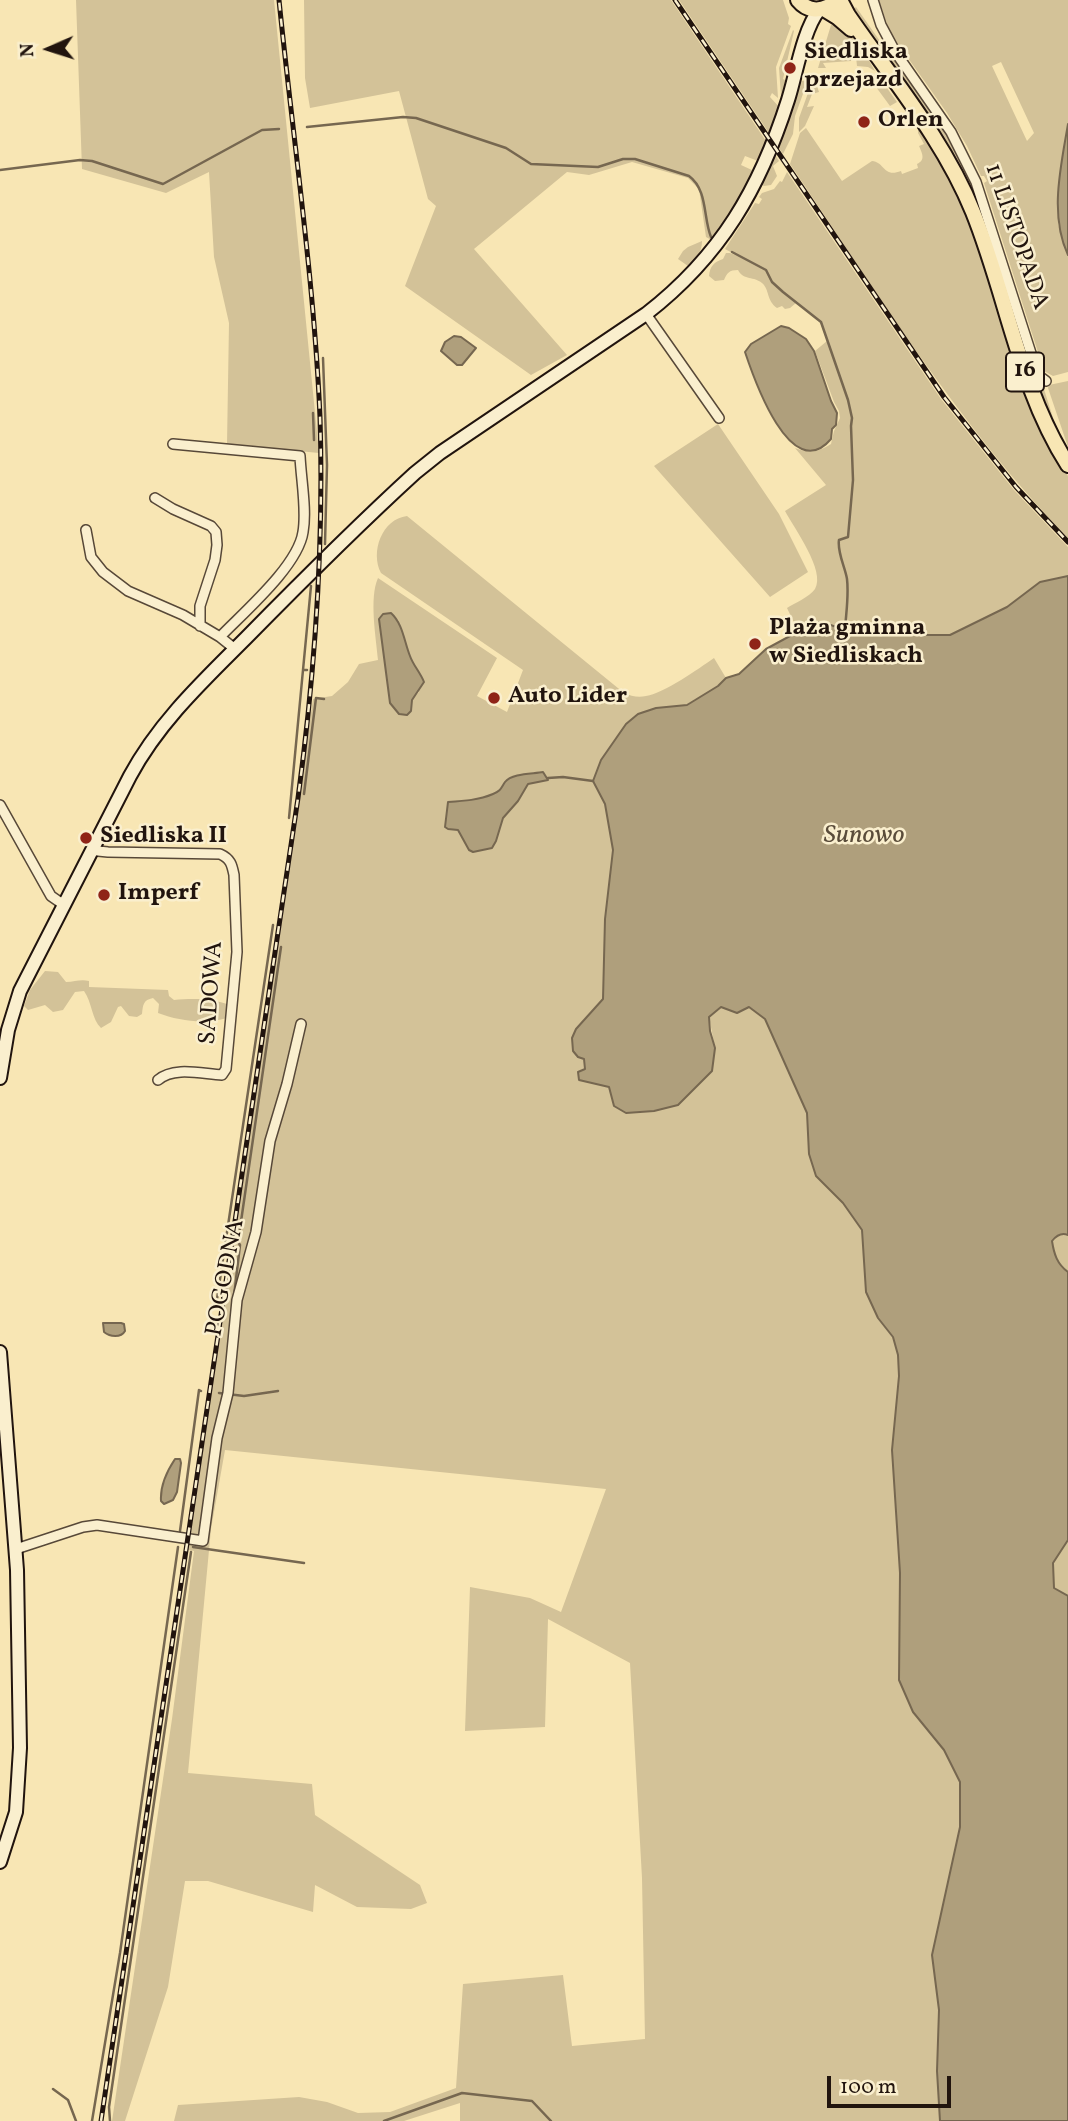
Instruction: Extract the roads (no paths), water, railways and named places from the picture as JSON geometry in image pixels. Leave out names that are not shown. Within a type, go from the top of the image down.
[{"type":"main road","name":"16","points":[[800,2],[810,9],[830,5],[870,48],[934,138],[963,189],[982,236],[1033,395],[1046,427],[1068,465]]},
{"type":"main road","points":[[797,69],[800,2]]},
{"type":"main road","points":[[0,1078],[8,1030],[20,991],[150,741],[182,703],[235,649],[415,473],[440,453],[646,314],[676,290],[696,269],[719,242],[739,212],[762,170],[773,146],[810,25],[830,5]]},
{"type":"main road","points":[[0,1352],[5,1484],[16,1549],[19,1621],[18,1790],[13,1825],[0,1862]]},
{"type":"street","name":"11 LISTOPADA","points":[[873,0],[881,25],[896,53],[951,132],[976,181],[1038,375],[1046,381]]},
{"type":"street","points":[[646,314],[719,418]]},
{"type":"street","points":[[173,444],[300,456],[304,531],[299,548],[284,570],[220,637]]},
{"type":"street","points":[[155,498],[211,526],[216,532],[215,561],[200,607],[200,626]]},
{"type":"street","points":[[86,530],[91,557],[103,572],[128,591],[183,615],[235,649]]},
{"type":"street","points":[[0,806],[51,896],[64,905]]},
{"type":"street","name":"SADOWA","points":[[94,847],[98,852],[220,854],[232,863],[237,953],[226,1069],[222,1075],[176,1072],[164,1075],[158,1080]]},
{"type":"street","name":"POGODNA","points":[[16,1549],[97,1525],[203,1541],[217,1438],[228,1393],[237,1300],[256,1232],[270,1141],[287,1084],[300,1024]]},
{"type":"water","points":[[1068,124],[1068,255],[1059,224],[1058,190]]},
{"type":"water","points":[[781,326],[806,339],[814,351],[837,413],[831,439],[816,450],[802,449],[789,439],[776,423],[745,352],[751,344]]},
{"type":"water","points":[[454,336],[461,337],[476,348],[462,365],[457,365],[441,351],[445,342]]},
{"type":"water","name":"Sunowo","points":[[1068,576],[1068,1235],[1059,1235],[1052,1241],[1061,1266],[1068,1272],[1068,1540],[1053,1563],[1054,1588],[1068,1596],[1068,2121],[940,2121],[937,2071],[939,2010],[932,1955],[960,1827],[960,1782],[944,1750],[913,1712],[899,1680],[900,1573],[892,1450],[899,1376],[898,1355],[893,1337],[878,1318],[866,1292],[862,1230],[843,1203],[816,1176],[809,1154],[807,1113],[765,1019],[749,1007],[737,1013],[721,1007],[709,1017],[715,1048],[712,1071],[678,1105],[654,1111],[626,1113],[614,1106],[609,1087],[579,1080],[578,1072],[585,1069],[584,1059],[573,1051],[572,1038],[576,1029],[603,999],[605,919],[613,850],[605,804],[593,781],[601,760],[626,724],[638,714],[656,708],[687,705],[726,678],[739,674],[766,649],[814,623],[822,622],[845,630],[891,635],[950,635],[1007,607],[1040,582]]},
{"type":"water","points":[[391,613],[401,627],[411,659],[424,682],[412,700],[411,711],[407,715],[399,714],[390,703],[379,619],[383,614]]},
{"type":"water","points":[[543,772],[548,780],[528,784],[503,818],[492,848],[473,852],[469,850],[458,830],[445,827],[448,802],[488,796],[498,792],[512,777]]},
{"type":"water","points":[[103,1323],[124,1324],[125,1331],[118,1336],[109,1335],[104,1332]]},
{"type":"water","points":[[175,1459],[180,1459],[181,1463],[177,1492],[173,1500],[164,1504],[161,1501],[163,1484]]},
{"type":"waterway","points":[[307,127],[416,118],[506,148],[531,164],[598,167],[623,159],[635,159],[689,176],[695,182],[702,196],[711,237]]},
{"type":"waterway","points":[[0,170],[80,160],[92,161],[163,184],[262,130],[279,129]]},
{"type":"waterway","points":[[732,252],[766,270],[772,282],[821,322],[848,400],[852,418],[853,480],[848,537],[839,540],[848,585],[845,630]]},
{"type":"waterway","points":[[323,358],[327,465],[325,544]]},
{"type":"waterway","points":[[313,413],[314,440]]},
{"type":"waterway","points":[[307,670],[303,670],[311,586]]},
{"type":"waterway","points":[[289,818],[303,670]]},
{"type":"waterway","points":[[304,794],[316,698],[324,699]]},
{"type":"waterway","points":[[548,778],[593,781]]},
{"type":"waterway","points":[[217,1299],[273,925]]},
{"type":"waterway","points":[[234,1296],[240,1245],[238,1242],[281,947]]},
{"type":"waterway","points":[[180,1531],[199,1390],[201,1391]]},
{"type":"waterway","points":[[219,1393],[244,1396],[278,1391]]},
{"type":"waterway","points":[[92,2121],[120,1953],[178,1547]]},
{"type":"waterway","points":[[193,1547],[304,1563]]},
{"type":"waterway","points":[[110,2121],[109,2107],[191,1552]]},
{"type":"waterway","points":[[53,2089],[68,2100],[76,2121]]},
{"type":"waterway","points":[[384,2121],[462,2093],[532,2101],[551,2121]]},
{"type":"railway","points":[[101,2121],[298,798],[313,656],[321,512],[320,417],[308,261],[279,0]]},
{"type":"railway","points":[[675,0],[944,397],[1016,487],[1068,542]]},
{"type":"place","name":"Siedliska przejazd","points":[[790,68]]},
{"type":"place","name":"Orlen","points":[[864,122]]},
{"type":"place","name":"Plaża gminna w Siedliskach","points":[[755,644]]},
{"type":"place","name":"Auto Lider","points":[[494,698]]},
{"type":"place","name":"Siedliska II","points":[[86,838]]},
{"type":"place","name":"Imperf","points":[[104,895]]}]
